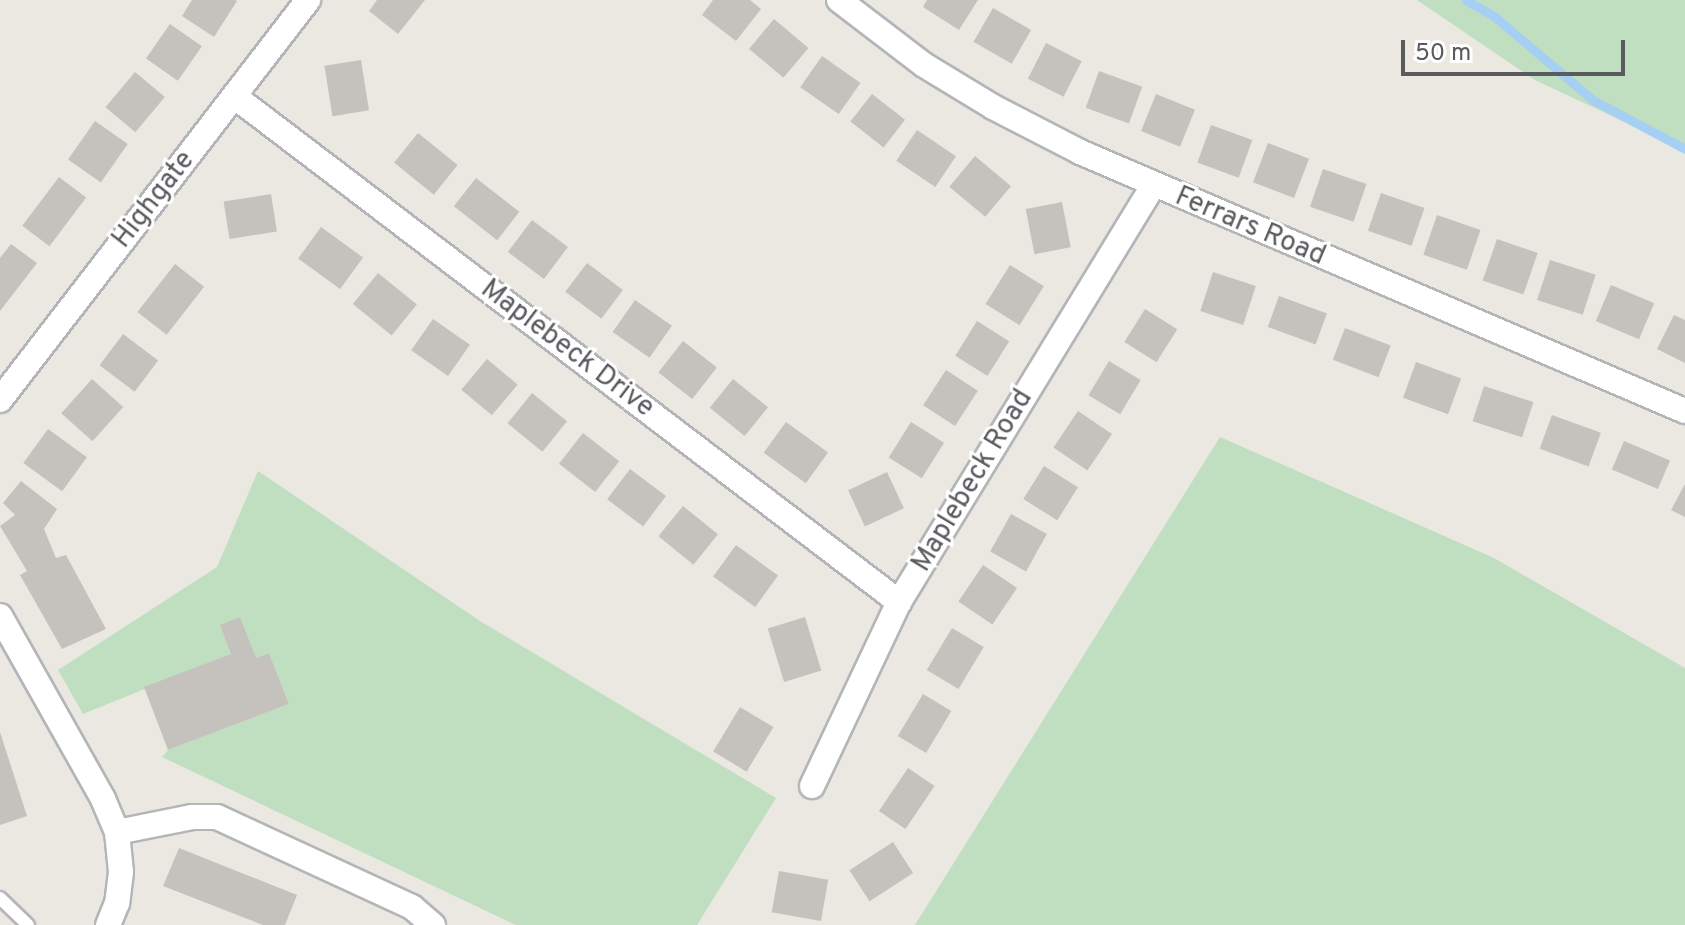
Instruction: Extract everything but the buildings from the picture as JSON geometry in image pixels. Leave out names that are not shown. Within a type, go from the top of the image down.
[{"type":"street","name":"Highgate","points":[[0,400],[308,0]]},
{"type":"street","name":"Ferrars Road","points":[[839,0],[924,65],[993,107],[1153,186],[1622,381],[1685,411]]},
{"type":"street","name":"Maplebeck Drive","points":[[234,96],[899,602]]},
{"type":"street","name":"Maplebeck Road","points":[[812,786],[899,602],[1153,186]]},
{"type":"street","points":[[0,616],[103,799],[117,832],[121,872],[117,903],[108,925]]},
{"type":"street","points":[[117,832],[192,817],[217,817],[412,907],[433,925]]},
{"type":"lane","points":[[0,898],[28,925]]},
{"type":"green space","points":[[1417,0],[1685,0],[1685,146],[1682,149],[1535,80]]},
{"type":"green space","points":[[1220,437],[1494,558],[1685,668],[1685,925],[915,925]]},
{"type":"green space","points":[[258,471],[480,621],[776,798],[697,925],[516,925],[162,757],[168,750],[289,704],[269,653],[256,658],[231,654],[83,714],[58,670],[217,567]]},
{"type":"waterway","points":[[1466,0],[1495,17],[1593,100],[1685,149]]}]
